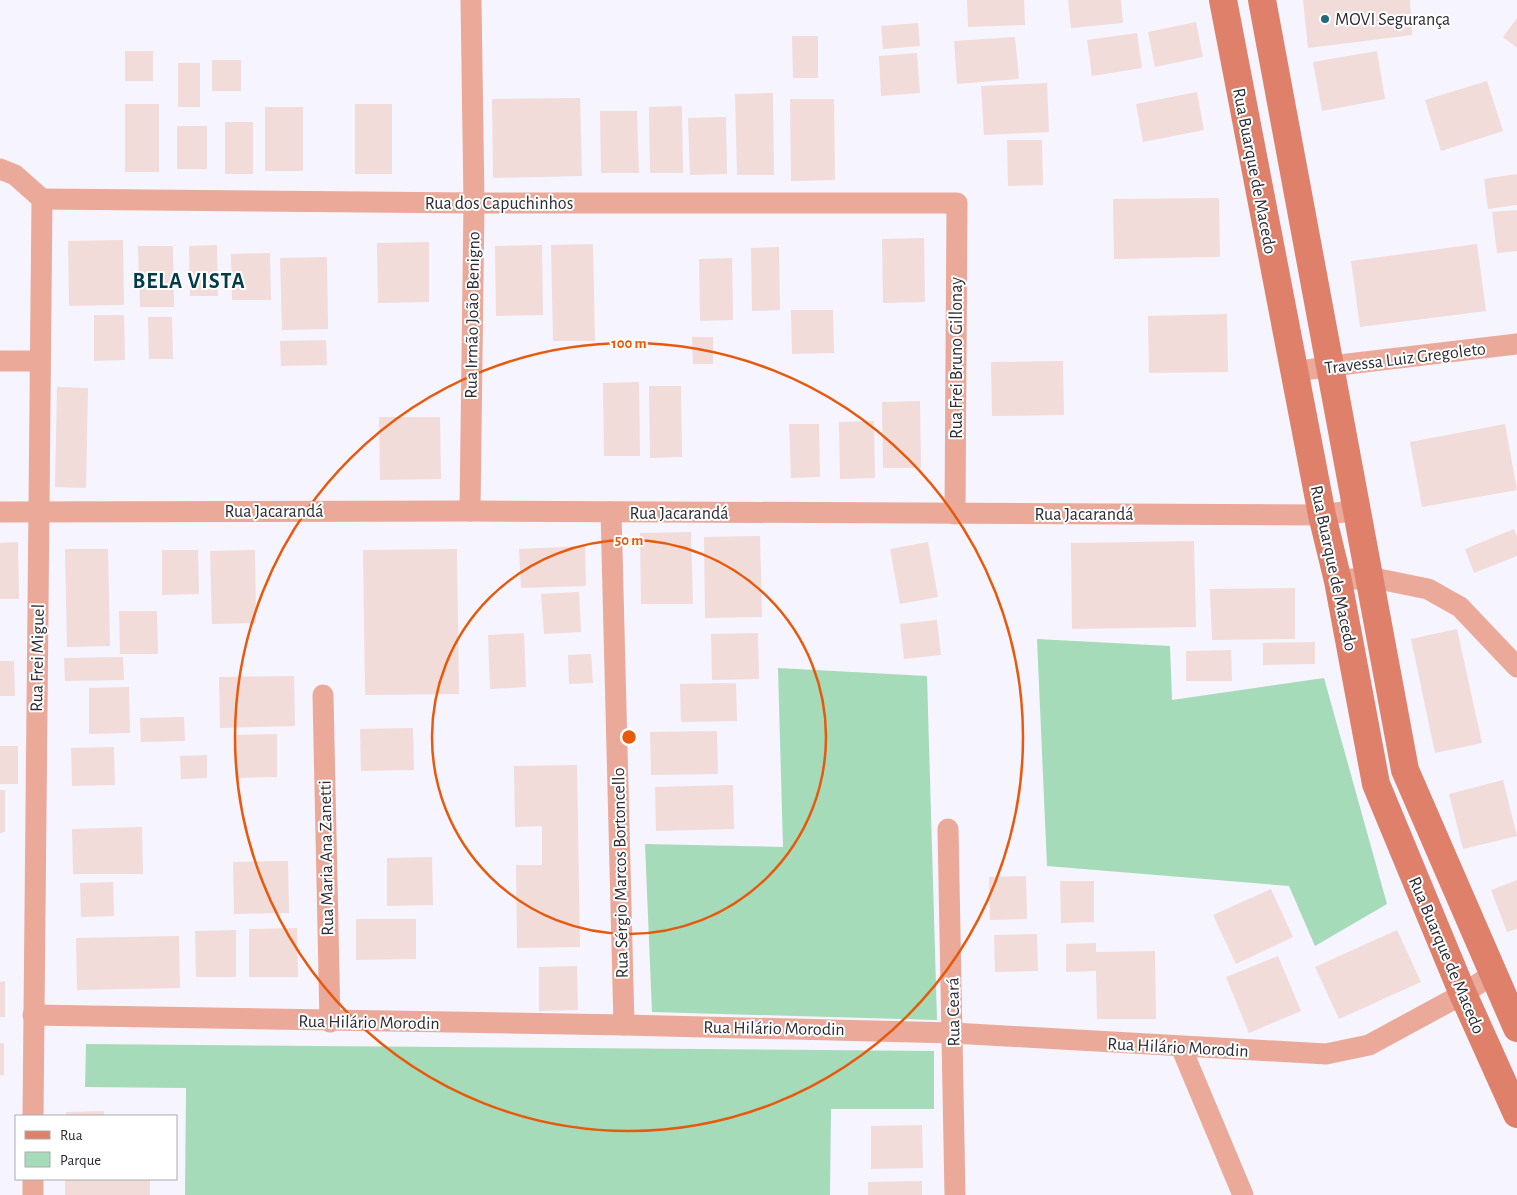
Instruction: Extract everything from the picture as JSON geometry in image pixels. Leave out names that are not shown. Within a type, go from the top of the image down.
[{"type":"main road","name":"Rua Buarque de Macedo","points":[[1222,0],[1322,515],[1338,581],[1376,784],[1463,994],[1517,1114]]},
{"type":"main road","name":"Rua Buarque de Macedo","points":[[1262,0],[1332,366],[1405,770],[1517,1028]]},
{"type":"main road","points":[[1370,755],[1400,746]]},
{"type":"street","name":"Rua Irmão João Benigno","points":[[470,510],[474,203],[472,0]]},
{"type":"street","points":[[0,169],[15,175],[42,199]]},
{"type":"street","name":"Rua dos Capuchinhos","points":[[42,199],[474,203],[957,202]]},
{"type":"street","name":"Rua Frei Miguel","points":[[33,1115],[42,199]]},
{"type":"street","name":"Rua Frei Bruno Gillonay","points":[[955,514],[957,202]]},
{"type":"street","name":"Travessa Luiz Gregoleto","points":[[1294,372],[1517,344]]},
{"type":"street","points":[[0,360],[40,361]]},
{"type":"street","name":"Rua Jacarandá","points":[[0,512],[470,510],[1322,515],[1357,510]]},
{"type":"street","name":"Rua Sérgio Marcos Bortoncello","points":[[611,512],[624,1025]]},
{"type":"street","points":[[1338,581],[1369,577],[1428,589],[1460,607],[1517,668]]},
{"type":"street","name":"Rua Maria Ana Zanetti","points":[[323,695],[330,1022]]},
{"type":"street","name":"Rua Ceará","points":[[948,828],[955,1195]]},
{"type":"street","name":"Rua Hilário Morodin","points":[[33,1015],[330,1022],[624,1025],[953,1033],[1326,1054],[1369,1045],[1463,994],[1494,974]]},
{"type":"street","points":[[1180,1047],[1243,1195]]},
{"type":"street","points":[[33,1180],[33,1195]]},
{"type":"green space","points":[[1037,639],[1170,646],[1172,700],[1324,678],[1387,904],[1315,946],[1289,886],[1047,866]]},
{"type":"green space","points":[[778,668],[927,676],[937,1020],[652,1012],[645,844],[783,847]]},
{"type":"green space","points":[[86,1044],[934,1051],[934,1109],[831,1109],[830,1195],[185,1195],[186,1088],[85,1087]]},
{"type":"building","points":[[967,0],[1024,0],[1025,25],[968,27]]},
{"type":"building","points":[[1068,0],[1121,0],[1123,23],[1071,28]]},
{"type":"building","points":[[1303,0],[1410,0],[1412,35],[1308,48]]},
{"type":"building","points":[[1517,18],[1517,48],[1503,37]]},
{"type":"building","points":[[1196,22],[1203,57],[1155,67],[1148,32]]},
{"type":"building","points":[[918,23],[920,46],[883,49],[881,26]]},
{"type":"building","points":[[1137,33],[1142,68],[1092,76],[1087,40]]},
{"type":"building","points":[[792,36],[818,36],[818,78],[793,78]]},
{"type":"building","points":[[1015,37],[1019,79],[957,84],[954,41]]},
{"type":"building","points":[[125,51],[153,51],[153,81],[125,81]]},
{"type":"building","points":[[1377,51],[1385,99],[1322,111],[1313,62]]},
{"type":"building","points":[[917,53],[920,93],[881,96],[879,56]]},
{"type":"building","points":[[212,60],[241,60],[241,91],[212,91]]},
{"type":"building","points":[[178,63],[200,63],[200,107],[178,107]]},
{"type":"building","points":[[1487,81],[1503,131],[1441,151],[1425,100]]},
{"type":"building","points":[[1047,83],[1049,132],[984,135],[981,86]]},
{"type":"building","points":[[1197,92],[1204,130],[1143,142],[1136,104]]},
{"type":"building","points":[[773,93],[774,175],[737,175],[735,94]]},
{"type":"building","points":[[580,98],[582,176],[493,178],[492,99]]},
{"type":"building","points":[[790,99],[834,99],[835,180],[791,181]]},
{"type":"building","points":[[125,104],[159,104],[159,172],[125,172]]},
{"type":"building","points":[[355,104],[392,104],[392,174],[355,174]]},
{"type":"building","points":[[682,106],[683,173],[650,173],[649,107]]},
{"type":"building","points":[[265,107],[303,107],[303,171],[265,171]]},
{"type":"building","points":[[600,111],[637,111],[639,173],[601,173]]},
{"type":"building","points":[[726,117],[727,174],[690,175],[688,118]]},
{"type":"building","points":[[225,122],[253,122],[253,174],[225,174]]},
{"type":"building","points":[[177,126],[207,126],[207,169],[177,169]]},
{"type":"building","points":[[1007,140],[1042,140],[1043,185],[1008,186]]},
{"type":"building","points":[[1517,174],[1517,205],[1488,209],[1484,179]]},
{"type":"building","points":[[1219,198],[1220,257],[1114,259],[1113,199]]},
{"type":"building","points":[[1517,210],[1517,251],[1497,253],[1492,212]]},
{"type":"building","points":[[924,238],[925,302],[883,303],[882,239]]},
{"type":"building","points":[[123,240],[124,305],[69,306],[68,241]]},
{"type":"building","points":[[429,242],[429,302],[378,303],[377,243]]},
{"type":"building","points":[[593,244],[595,341],[553,341],[551,245]]},
{"type":"building","points":[[1477,244],[1486,311],[1360,327],[1351,261]]},
{"type":"building","points":[[217,245],[218,296],[190,296],[189,246]]},
{"type":"building","points":[[542,245],[543,315],[496,316],[495,246]]},
{"type":"building","points":[[138,246],[173,246],[174,307],[140,307]]},
{"type":"building","points":[[779,247],[780,310],[752,311],[751,248]]},
{"type":"building","points":[[270,253],[271,300],[232,300],[231,254]]},
{"type":"building","points":[[327,257],[328,329],[282,330],[280,258]]},
{"type":"building","points":[[732,258],[733,320],[700,321],[699,259]]},
{"type":"building","points":[[791,310],[833,310],[834,353],[792,354]]},
{"type":"building","points":[[1227,314],[1228,372],[1149,373],[1148,316]]},
{"type":"building","points":[[94,315],[124,315],[125,360],[94,361]]},
{"type":"building","points":[[148,317],[172,317],[173,359],[149,359]]},
{"type":"building","points":[[692,337],[713,337],[713,364],[693,364]]},
{"type":"building","points":[[326,340],[327,365],[281,366],[280,341]]},
{"type":"building","points":[[1063,361],[1064,415],[992,416],[991,362]]},
{"type":"building","points":[[639,382],[640,456],[604,456],[603,383]]},
{"type":"building","points":[[649,386],[681,386],[682,457],[650,458]]},
{"type":"building","points":[[57,387],[88,388],[86,488],[55,487]]},
{"type":"building","points":[[920,401],[921,468],[883,468],[882,402]]},
{"type":"building","points":[[379,417],[440,417],[441,479],[380,480]]},
{"type":"building","points":[[874,421],[875,478],[840,479],[839,422]]},
{"type":"building","points":[[789,424],[819,424],[820,477],[791,478]]},
{"type":"building","points":[[1505,424],[1517,490],[1422,507],[1410,442]]},
{"type":"building","points":[[1514,529],[1517,536],[1517,556],[1474,573],[1465,549]]},
{"type":"building","points":[[691,532],[693,604],[641,604],[640,533]]},
{"type":"building","points":[[760,536],[762,617],[705,618],[704,537]]},
{"type":"building","points":[[1194,541],[1196,627],[1072,629],[1071,543]]},
{"type":"building","points":[[18,542],[19,599],[0,599],[0,543]]},
{"type":"building","points":[[928,542],[938,597],[900,604],[890,549]]},
{"type":"building","points":[[585,546],[586,586],[521,588],[519,549]]},
{"type":"building","points":[[65,549],[108,549],[110,646],[67,647]]},
{"type":"building","points":[[457,549],[459,694],[365,695],[363,550]]},
{"type":"building","points":[[162,550],[198,550],[199,594],[162,595]]},
{"type":"building","points":[[255,550],[256,623],[212,624],[210,551]]},
{"type":"building","points":[[1295,588],[1295,639],[1212,640],[1210,589]]},
{"type":"building","points":[[579,592],[581,632],[544,634],[541,594]]},
{"type":"building","points":[[119,611],[157,611],[158,654],[120,654]]},
{"type":"building","points":[[937,620],[941,655],[904,659],[900,624]]},
{"type":"building","points":[[1457,629],[1482,743],[1435,753],[1411,639]]},
{"type":"building","points":[[524,633],[526,687],[490,689],[488,635]]},
{"type":"building","points":[[758,633],[759,679],[712,680],[711,634]]},
{"type":"building","points":[[1315,642],[1315,664],[1263,665],[1263,643]]},
{"type":"building","points":[[1231,650],[1232,681],[1186,681],[1186,651]]},
{"type":"building","points":[[591,654],[593,683],[569,684],[568,655]]},
{"type":"building","points":[[123,657],[124,680],[65,681],[64,658]]},
{"type":"building","points":[[0,661],[14,661],[15,696],[0,696]]},
{"type":"building","points":[[294,676],[295,726],[220,728],[219,677]]},
{"type":"building","points":[[736,683],[737,721],[681,722],[680,684]]},
{"type":"building","points":[[129,687],[130,733],[89,734],[89,688]]},
{"type":"building","points":[[184,717],[185,741],[141,742],[140,718]]},
{"type":"building","points":[[413,728],[414,770],[361,771],[360,729]]},
{"type":"building","points":[[717,731],[718,774],[651,775],[650,732]]},
{"type":"building","points":[[277,734],[277,777],[236,778],[235,735]]},
{"type":"building","points":[[0,746],[18,746],[18,784],[0,784]]},
{"type":"building","points":[[114,747],[115,785],[72,786],[71,748]]},
{"type":"building","points":[[207,755],[207,778],[181,779],[180,756]]},
{"type":"building","points":[[577,765],[580,947],[517,948],[516,865],[542,865],[542,826],[515,827],[514,766]]},
{"type":"building","points":[[1503,780],[1517,836],[1463,849],[1449,794]]},
{"type":"building","points":[[733,785],[734,829],[656,831],[655,787]]},
{"type":"building","points":[[0,790],[5,790],[5,832],[0,833]]},
{"type":"building","points":[[142,827],[143,874],[73,874],[72,829]]},
{"type":"building","points":[[432,857],[433,905],[387,906],[387,858]]},
{"type":"building","points":[[288,861],[289,913],[234,914],[233,862]]},
{"type":"building","points":[[1026,876],[1027,919],[990,920],[989,877]]},
{"type":"building","points":[[1517,880],[1517,929],[1507,932],[1491,890]]},
{"type":"building","points":[[1060,881],[1094,881],[1094,922],[1061,923]]},
{"type":"building","points":[[113,882],[114,916],[81,917],[80,883]]},
{"type":"building","points":[[1271,889],[1293,937],[1236,964],[1213,915]]},
{"type":"building","points":[[356,919],[416,919],[416,959],[356,960]]},
{"type":"building","points":[[297,928],[298,977],[249,977],[249,929]]},
{"type":"building","points":[[236,930],[236,977],[196,977],[195,931]]},
{"type":"building","points":[[1397,930],[1421,982],[1339,1019],[1315,967]]},
{"type":"building","points":[[1037,934],[1038,971],[995,972],[994,935]]},
{"type":"building","points":[[179,936],[180,988],[77,990],[76,938]]},
{"type":"building","points":[[1096,943],[1096,952],[1155,951],[1156,1019],[1097,1019],[1096,971],[1066,972],[1066,944]]},
{"type":"building","points":[[1278,956],[1301,1011],[1249,1033],[1226,977]]},
{"type":"building","points":[[577,966],[578,1010],[539,1011],[539,967]]},
{"type":"building","points":[[5,981],[5,1017],[0,1017],[0,982]]},
{"type":"building","points":[[0,1043],[4,1043],[4,1075],[0,1075]]},
{"type":"building","points":[[104,1111],[104,1115],[66,1115],[66,1112]]},
{"type":"building","points":[[922,1125],[923,1168],[871,1169],[871,1126]]},
{"type":"building","points":[[65,1180],[150,1180],[150,1195],[65,1195]]},
{"type":"building","points":[[922,1181],[922,1195],[868,1195],[868,1182]]},
{"type":"place","name":"MOVI Segurança","points":[[1325,19]]},
{"type":"district","name":"BELA VISTA","points":[[189,280]]}]
